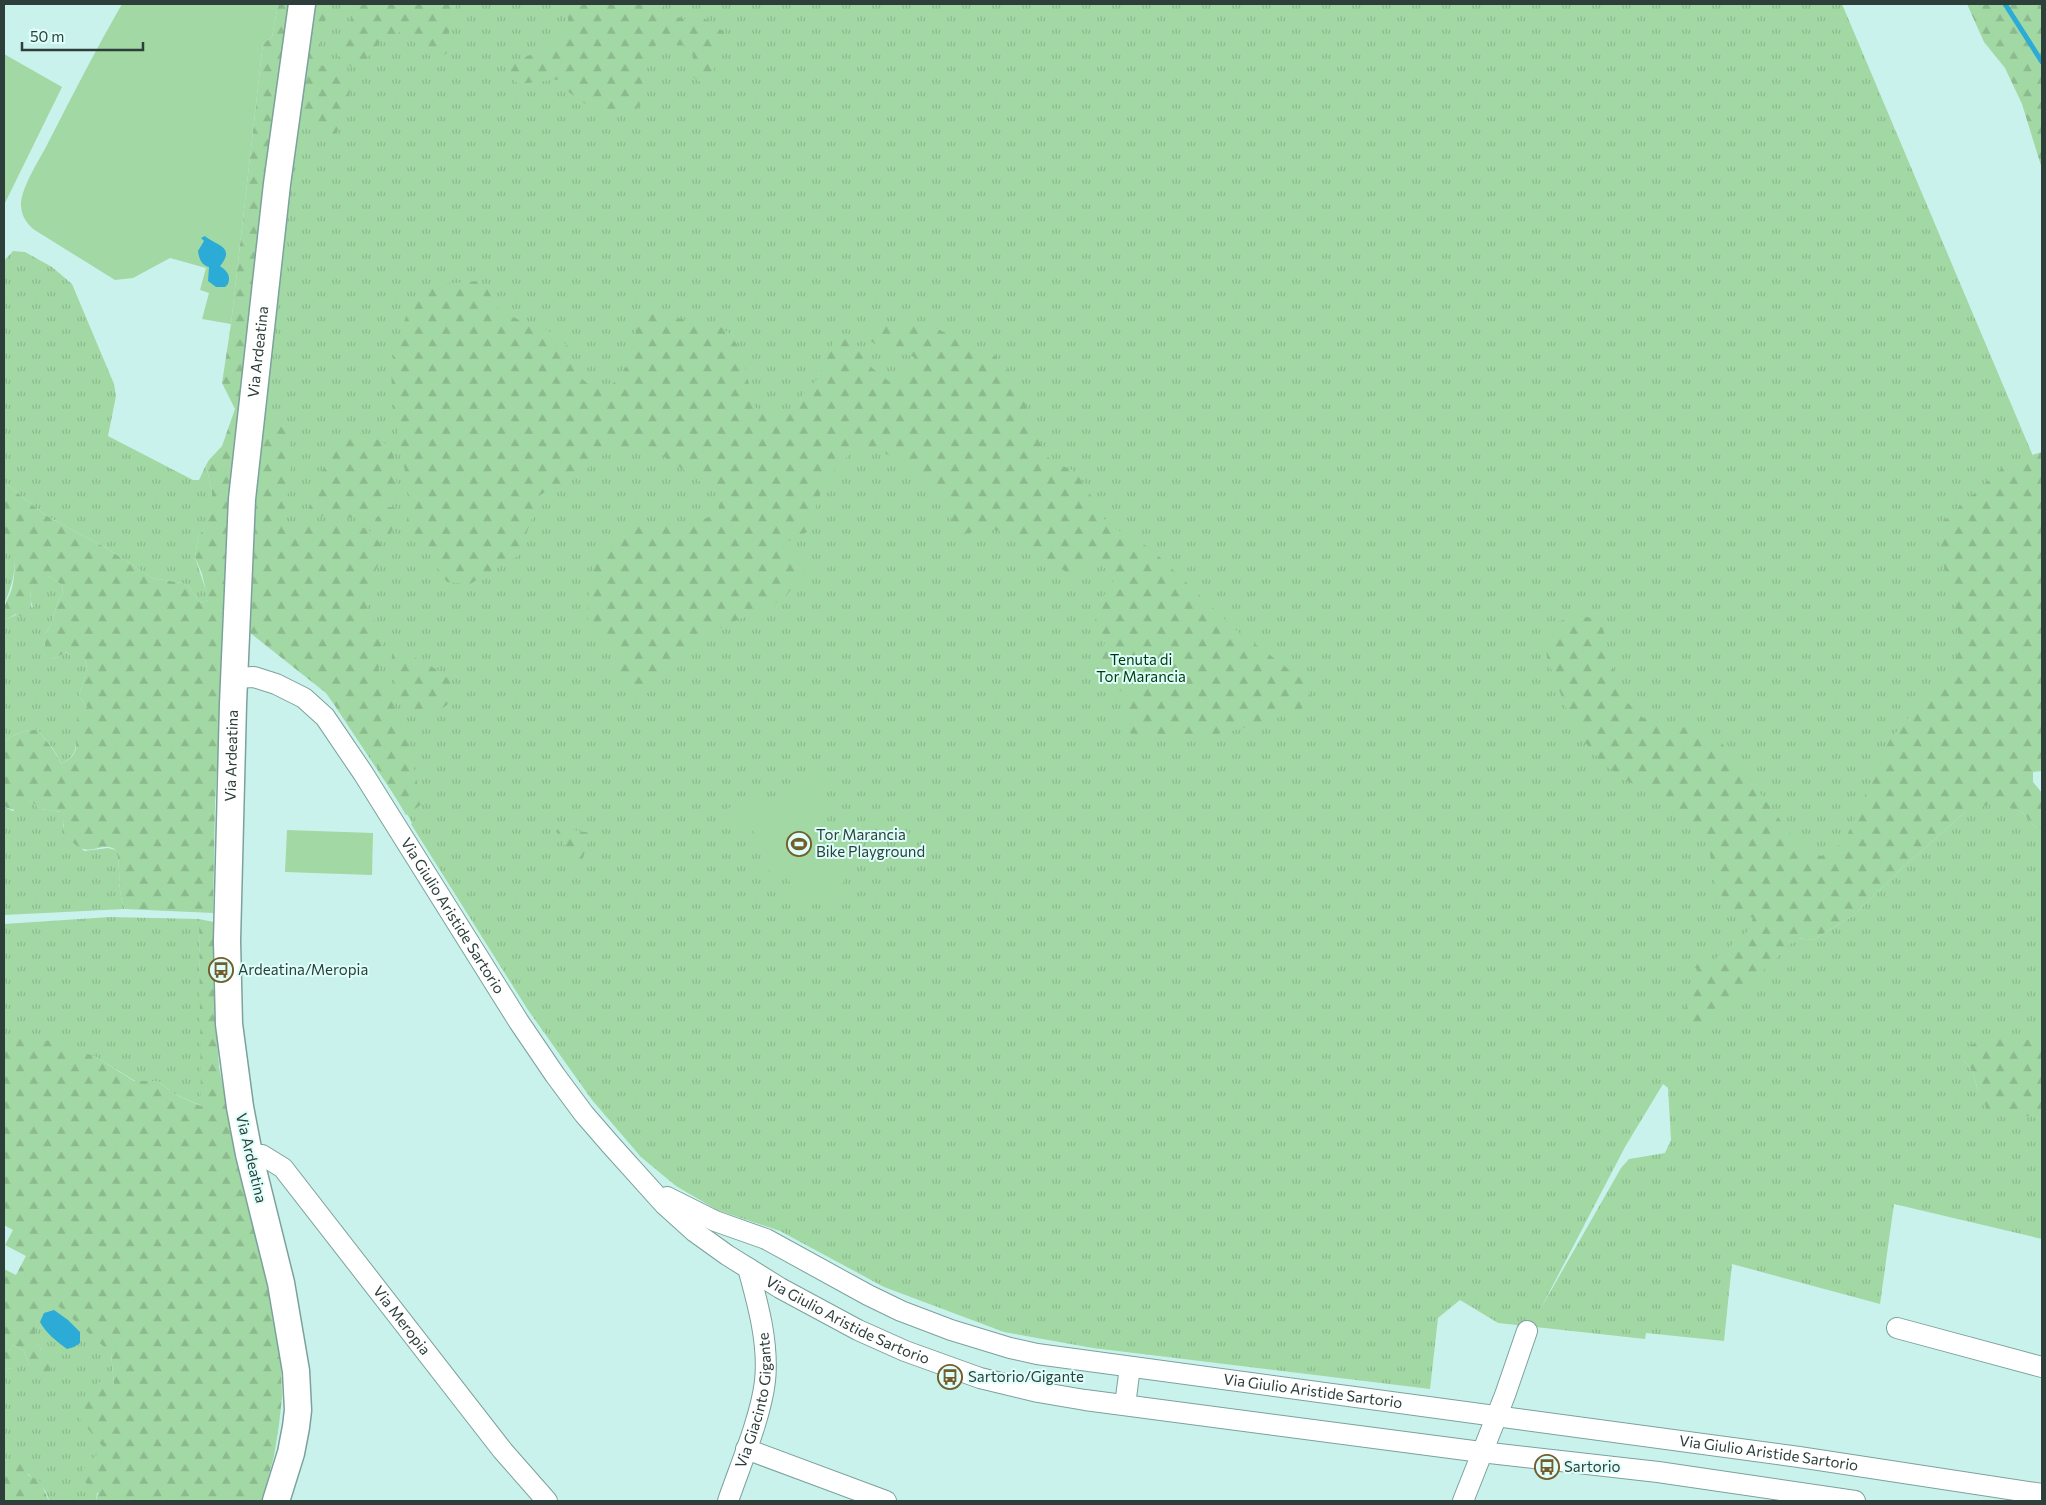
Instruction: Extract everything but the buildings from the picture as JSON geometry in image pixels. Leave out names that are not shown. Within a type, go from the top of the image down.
[{"type":"main road","name":"Via Ardeatina","points":[[276,1501],[294,1440],[298,1410],[298,1390],[292,1342],[281,1284],[249,1154],[232,1059],[227,994],[229,811],[242,499],[277,184],[302,4]]},
{"type":"street","name":"Via Giulio Aristide Sartorio","points":[[234,678],[254,677],[276,684],[310,703],[325,717],[363,773],[514,1014],[550,1067],[595,1128],[664,1204],[695,1232],[748,1268],[858,1330],[934,1363],[980,1378],[1038,1392],[1481,1452],[1677,1475],[1854,1501]]},
{"type":"street","name":"Via Meropia","points":[[249,1154],[262,1156],[283,1168],[497,1444],[547,1501]]},
{"type":"street","name":"Via Giulio Aristide Sartorio","points":[[652,1189],[715,1221],[766,1239],[868,1295],[915,1317],[1010,1348],[1037,1354],[1798,1457],[2042,1494]]},
{"type":"street","name":"Via Giulio Aristide Sartorio","points":[[748,1268],[766,1239]]},
{"type":"street","name":"Via Giacinto Gigante","points":[[728,1501],[762,1399],[766,1368],[759,1312],[748,1268]]},
{"type":"street","points":[[1898,1328],[2042,1367]]},
{"type":"street","points":[[1463,1501],[1497,1416],[1527,1331]]},
{"type":"street","points":[[1125,1405],[1130,1367]]},
{"type":"street","points":[[746,1449],[886,1501]]},
{"type":"green space","points":[[122,4],[278,4],[272,37],[263,43],[231,324],[202,319],[209,293],[200,290],[206,268],[170,258],[133,278],[115,280],[33,229],[26,222],[22,213],[22,199],[31,174]]},
{"type":"green space","points":[[278,4],[293,4],[226,618],[215,803],[213,913],[125,909],[122,902],[116,850],[105,847],[89,850],[77,846],[66,833],[61,812],[40,809],[30,801],[18,811],[4,807],[4,741],[25,731],[38,730],[54,750],[61,764],[69,759],[76,749],[75,726],[77,720],[87,707],[79,696],[87,669],[85,659],[73,658],[67,652],[53,659],[50,659],[45,653],[42,636],[49,629],[58,601],[63,594],[62,585],[48,576],[41,590],[31,590],[31,616],[24,618],[16,614],[7,619],[4,618],[5,604],[12,588],[15,566],[11,546],[4,534],[4,482],[45,515],[108,549],[152,578],[182,583],[189,587],[198,600],[203,603],[208,600],[202,574],[195,557],[198,538],[212,513],[212,492],[206,465],[222,446],[235,409],[222,383],[231,324],[263,43],[272,37]]},
{"type":"green space","name":"Tenuta di Tor Marancia","points":[[313,4],[1842,4],[2033,456],[2042,494],[2042,704],[1798,938],[1813,940],[1854,915],[1900,870],[1964,813],[1993,802],[2022,812],[2037,828],[2042,828],[2042,1044],[1964,1061],[1972,1070],[1978,1090],[2042,1118],[2042,1239],[1894,1204],[1880,1304],[1732,1264],[1724,1341],[1646,1333],[1645,1339],[1498,1323],[1460,1300],[1438,1318],[1430,1389],[1093,1348],[1004,1332],[884,1287],[780,1231],[717,1210],[676,1186],[641,1157],[592,1100],[528,1010],[411,824],[410,819],[325,691],[250,526],[295,134]],"holes":[[[1663,1084],[1668,1088],[1671,1140],[1665,1153],[1629,1159],[1621,1168],[1541,1308],[1625,1147]]]},
{"type":"green space","points":[[314,4],[329,4],[316,63],[348,75],[351,86],[343,125],[335,134],[315,130],[300,116]]},
{"type":"green space","points":[[353,4],[455,4],[448,37],[450,50],[442,57],[427,54],[402,30],[391,39],[384,37],[362,65],[346,66],[338,60],[343,37],[353,16]]},
{"type":"green space","points":[[566,4],[663,4],[663,14],[691,20],[704,18],[724,32],[713,74],[702,83],[691,76],[694,56],[685,45],[656,45],[641,63],[644,99],[636,110],[593,110],[566,90],[562,79],[519,84],[512,79],[509,71],[515,64],[523,58],[559,42],[565,36],[568,28]]},
{"type":"green space","points":[[1967,4],[2042,4],[2042,169],[2022,104],[2005,68],[1984,42]]},
{"type":"green space","points":[[4,54],[62,87],[4,205]]},
{"type":"green space","points":[[13,251],[25,252],[52,267],[72,284],[114,384],[116,396],[108,436],[193,480],[199,480],[206,465],[212,492],[212,514],[198,538],[195,557],[208,597],[208,600],[203,603],[198,600],[189,587],[182,583],[152,578],[108,549],[45,515],[4,482],[4,261]]},
{"type":"green space","points":[[477,281],[486,287],[498,309],[519,320],[546,329],[569,347],[575,373],[588,384],[599,389],[609,387],[621,376],[632,357],[638,321],[646,313],[718,325],[731,335],[740,350],[755,407],[772,416],[784,416],[818,378],[834,340],[845,334],[852,337],[872,368],[891,383],[899,384],[915,364],[914,357],[875,344],[868,339],[867,334],[873,326],[913,322],[930,326],[992,353],[1005,366],[1023,398],[1044,453],[1053,462],[1072,470],[1084,483],[1103,518],[1116,529],[1150,548],[1236,630],[1302,679],[1314,704],[1247,727],[1226,732],[1182,739],[1134,738],[1128,730],[1124,693],[1101,678],[1095,660],[1105,643],[1095,621],[1104,595],[1112,587],[1113,575],[1096,561],[1072,576],[1026,545],[999,531],[986,530],[964,534],[954,525],[941,495],[923,476],[878,449],[857,448],[838,466],[825,484],[820,494],[811,530],[779,546],[807,567],[784,599],[722,627],[675,665],[641,699],[617,670],[613,642],[588,623],[587,604],[597,552],[628,527],[696,523],[719,512],[718,494],[655,450],[612,447],[583,472],[540,495],[519,555],[470,584],[447,582],[429,551],[405,530],[409,510],[408,488],[393,405],[391,370],[395,347],[411,303],[434,285]]},
{"type":"green space","points":[[269,424],[280,426],[290,434],[291,477],[282,523],[286,526],[341,525],[362,527],[370,531],[385,550],[371,580],[367,600],[368,612],[381,631],[382,645],[378,671],[396,708],[408,742],[422,804],[406,815],[364,744],[326,693],[249,632],[250,526],[259,430]]},
{"type":"green space","points":[[346,431],[369,435],[392,447],[399,502],[386,498],[367,516],[359,518],[307,515],[332,444]]},
{"type":"green space","points":[[2042,452],[2042,771],[2033,772],[2033,782],[2042,793],[2042,828],[2037,828],[2022,812],[1993,803],[1964,813],[1900,870],[1854,915],[1813,940],[1797,938],[1707,1025],[1684,1026],[1669,1022],[1679,1018],[1701,983],[1696,968],[1676,966],[1715,959],[1748,931],[1753,918],[1736,911],[1723,899],[1713,878],[1709,845],[1699,828],[1658,796],[1623,779],[1602,762],[1582,739],[1565,705],[1547,658],[1546,647],[1549,636],[1559,622],[1567,618],[1579,616],[1593,618],[1603,628],[1615,677],[1625,700],[1641,717],[1658,724],[1699,729],[1721,742],[1793,837],[1808,852],[1821,856],[1833,851],[1846,838],[1890,739],[1953,667],[1960,648],[1953,590],[1943,564],[1936,528],[2009,462]]},
{"type":"green space","points":[[389,507],[396,508],[398,512],[390,536],[380,535],[374,525],[376,518]]},
{"type":"green space","points":[[4,534],[12,544],[15,567],[10,590],[4,604]]},
{"type":"green space","points":[[48,576],[62,585],[63,594],[58,601],[49,629],[44,636],[44,643],[50,659],[67,652],[73,658],[81,657],[85,659],[87,669],[79,696],[87,707],[77,721],[76,746],[72,756],[61,764],[54,750],[38,730],[25,731],[4,741],[4,618],[7,619],[33,607],[30,599],[31,590]]},
{"type":"green space","points":[[394,647],[404,649],[447,677],[455,698],[443,708],[409,713],[392,674],[391,666]]},
{"type":"green space","name":"Tor Marancia Bike Playground","points":[[805,775],[824,778],[828,831],[850,856],[839,897],[815,903],[798,900],[792,892],[789,877],[767,870],[753,831],[727,817],[727,808],[786,794]]},
{"type":"green space","points":[[30,801],[40,809],[64,813],[63,826],[84,851],[108,848],[116,850],[122,902],[125,909],[4,915],[4,807],[13,811]]},
{"type":"green space","points":[[559,828],[591,833],[583,858],[579,861],[573,859],[556,831]]},
{"type":"green space","points":[[287,830],[373,833],[372,875],[285,872]]},
{"type":"green space","points":[[110,917],[199,919],[202,1106],[174,1094],[158,1081],[135,1081],[96,1057],[4,1037],[4,924]]},
{"type":"green space","points":[[199,919],[213,922],[214,994],[219,1067],[238,1161],[263,1263],[281,1365],[282,1397],[274,1456],[262,1501],[96,1501],[98,1493],[78,1476],[103,1447],[74,1412],[98,1382],[114,1385],[111,1353],[56,1304],[46,1306],[39,1317],[35,1329],[41,1353],[54,1363],[46,1377],[29,1365],[24,1351],[13,1345],[9,1351],[16,1361],[12,1368],[4,1370],[4,1269],[16,1275],[26,1256],[5,1245],[13,1230],[4,1225],[4,1037],[53,1041],[96,1057],[134,1081],[158,1081],[174,1094],[201,1106]]},
{"type":"green space","points":[[1997,1038],[2022,1038],[2042,1044],[2042,1118],[1987,1109],[1978,1090],[1972,1070],[1964,1061],[1962,1053],[1974,1043]]},
{"type":"green space","points":[[56,1303],[111,1352],[114,1386],[96,1501],[49,1501],[47,1494],[38,1483],[7,1459],[4,1460],[4,1370],[12,1368],[9,1351],[13,1345],[24,1351],[29,1365],[41,1353],[35,1335],[36,1323],[46,1305]]},
{"type":"green space","points":[[4,1460],[25,1461],[28,1475],[40,1481],[49,1501],[4,1501]]},
{"type":"water","points":[[205,236],[225,250],[225,259],[220,266],[229,276],[228,284],[225,287],[216,287],[208,281],[209,267],[202,263],[198,251],[204,241],[201,238]]},
{"type":"water","points":[[54,1310],[80,1332],[80,1343],[74,1347],[67,1349],[45,1330],[40,1322],[44,1313]]},
{"type":"waterway","points":[[2005,4],[2042,62]]},
{"type":"place","name":"Tor Marancia Bike Playground","points":[[799,844]]},
{"type":"place","name":"Ardeatina/Meropia","points":[[221,970]]},
{"type":"place","name":"Sartorio/Gigante","points":[[950,1377]]},
{"type":"place","name":"Sartorio","points":[[1547,1467]]}]
